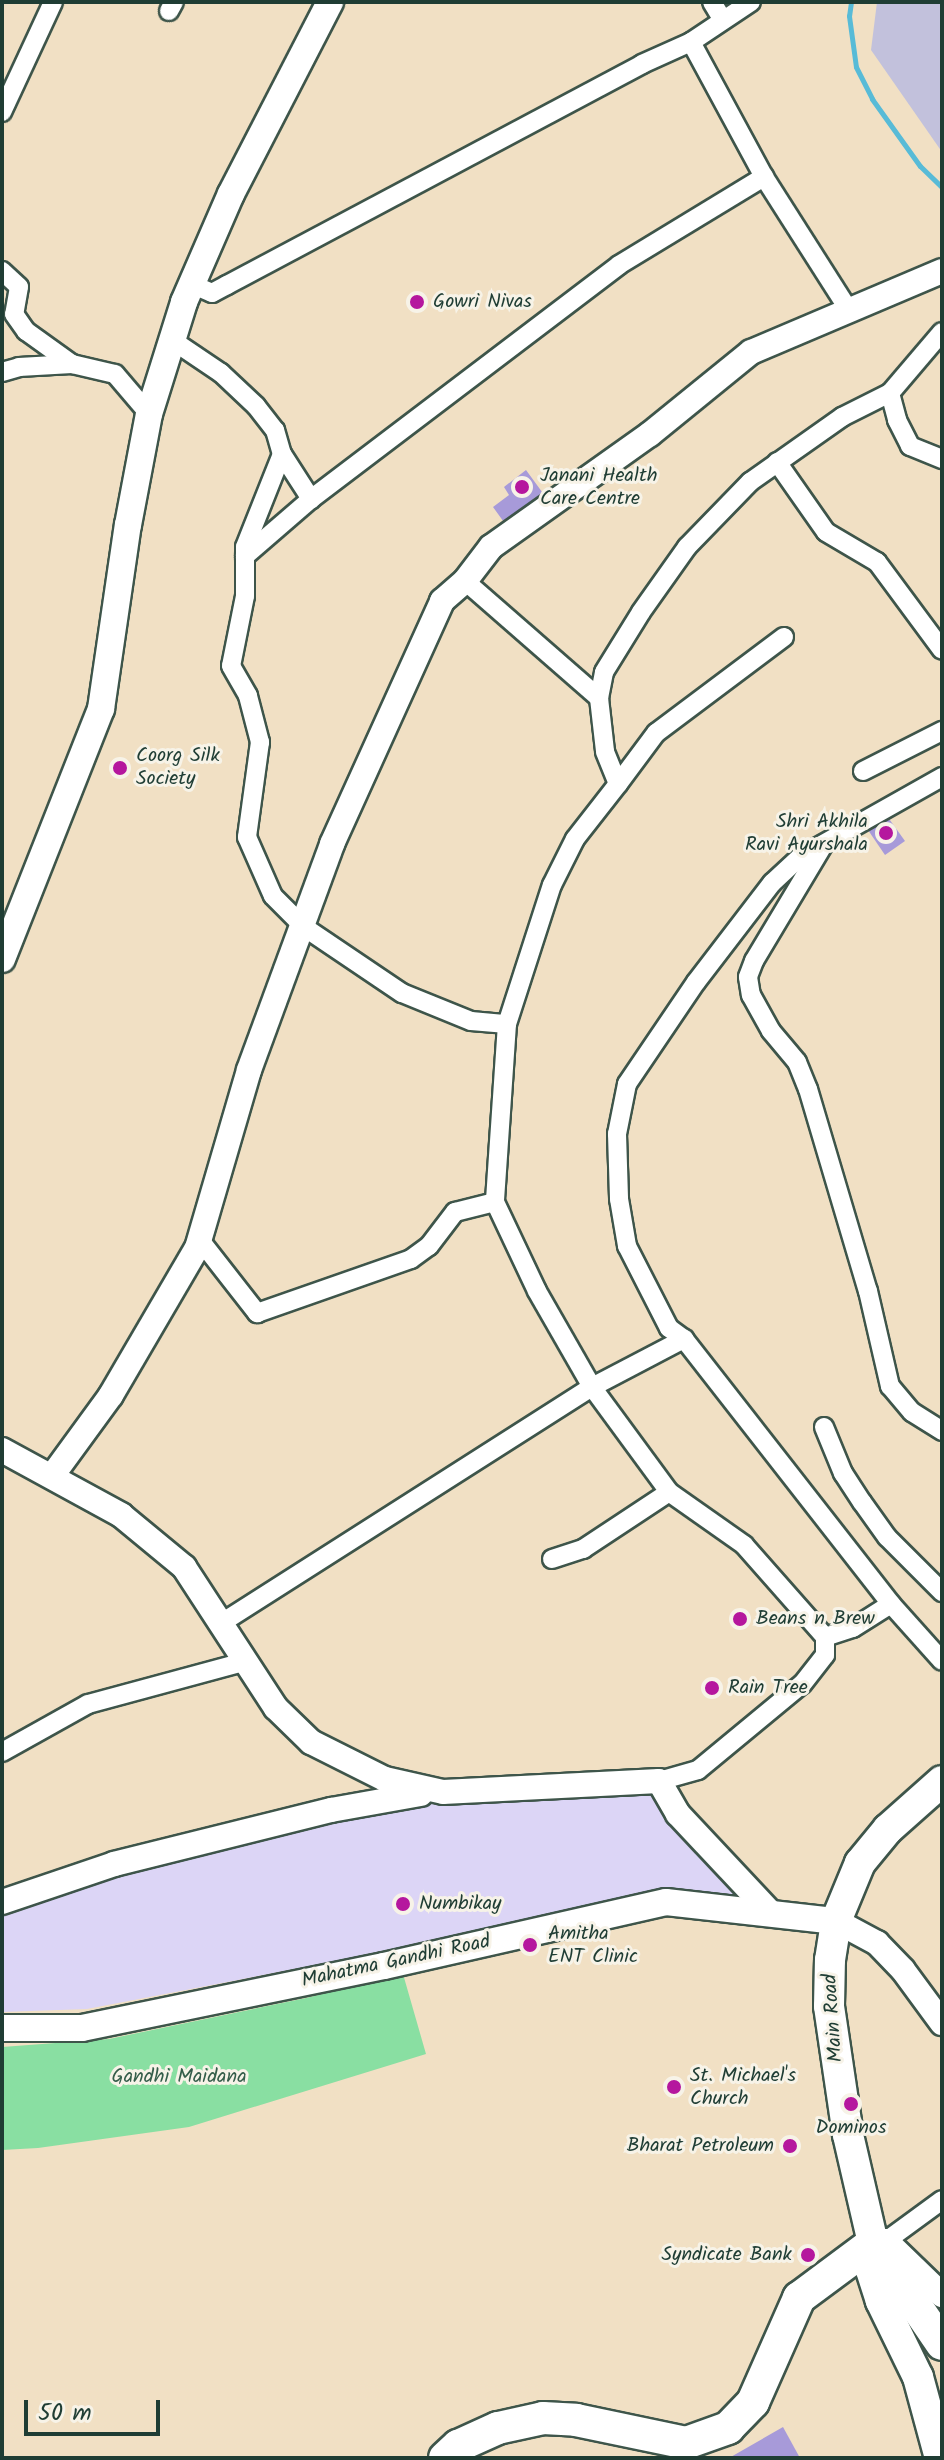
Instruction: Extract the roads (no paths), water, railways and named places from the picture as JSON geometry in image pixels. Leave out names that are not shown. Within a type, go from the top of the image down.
[{"type":"highway","points":[[445,2458],[458,2446],[498,2428],[543,2418],[576,2420],[686,2443],[728,2428],[753,2402],[799,2298],[880,2242],[942,2344]]},
{"type":"main road","points":[[4,947],[101,709],[128,525],[149,414],[191,284],[231,194],[330,2]]},
{"type":"main road","name":"Main Road","points":[[940,2458],[918,2377],[881,2301],[870,2268],[880,2242],[848,2135],[829,2006],[830,1960],[836,1921],[860,1863],[888,1829],[942,1781]]},
{"type":"main road","name":"Mahatma Gandhi Road","points":[[2,2028],[82,2028],[384,1966],[666,1902],[836,1921]]},
{"type":"street","points":[[2,112],[53,2]]},
{"type":"street","points":[[712,2],[723,20]]},
{"type":"street","points":[[191,284],[212,293],[642,64],[691,42],[751,2]]},
{"type":"street","points":[[691,42],[764,177],[850,312]]},
{"type":"street","points":[[245,556],[311,499],[619,265],[764,177]]},
{"type":"street","points":[[2,271],[19,287],[14,314],[26,331],[72,364]]},
{"type":"street","points":[[52,1476],[111,1395],[200,1240],[249,1070],[332,844],[442,601],[465,581],[491,547],[650,434],[751,352],[942,271]]},
{"type":"street","points":[[618,784],[605,751],[599,698],[604,672],[687,547],[750,482],[842,417],[890,393],[942,332]]},
{"type":"street","points":[[172,340],[221,373],[256,406],[275,430],[282,454],[311,499]]},
{"type":"street","points":[[2,372],[19,367],[72,364],[115,374],[149,414]]},
{"type":"street","points":[[890,393],[897,420],[910,446],[942,459]]},
{"type":"street","points":[[282,454],[245,547],[245,596],[231,666],[248,696],[260,742],[247,837],[273,896],[304,927],[402,993],[471,1021],[507,1024]]},
{"type":"street","points":[[777,462],[826,532],[877,562],[942,650]]},
{"type":"street","points":[[465,581],[599,698]]},
{"type":"street","points":[[2,1902],[114,1864],[346,1807],[443,1792],[659,1781],[698,1770],[802,1684],[825,1655],[825,1637],[744,1545],[669,1492],[592,1387],[537,1291],[495,1202],[507,1024],[552,885],[575,839],[656,733],[784,637]]},
{"type":"street","points":[[863,771],[942,731]]},
{"type":"street","points":[[942,777],[800,857],[772,883],[696,982],[627,1084],[617,1134],[619,1199],[627,1246],[669,1328],[684,1339],[891,1604],[942,1661]]},
{"type":"street","points":[[825,844],[754,961],[748,977],[749,986],[760,1015],[797,1062],[808,1089],[868,1291],[890,1386],[912,1412],[942,1431]]},
{"type":"street","points":[[200,1240],[257,1313],[411,1259],[429,1246],[455,1212],[495,1202]]},
{"type":"street","points":[[223,1622],[592,1387],[684,1339]]},
{"type":"street","points":[[824,1427],[843,1473],[887,1537],[942,1592]]},
{"type":"street","points":[[2,1450],[121,1515],[184,1567],[223,1622],[276,1708],[311,1742],[385,1779],[443,1792]]},
{"type":"street","points":[[552,1559],[583,1549],[669,1492]]},
{"type":"street","points":[[825,1637],[853,1628],[891,1604]]},
{"type":"street","points":[[2,1752],[88,1704],[247,1661]]},
{"type":"street","points":[[659,1781],[678,1814],[772,1914]]},
{"type":"street","points":[[836,1921],[877,1943],[903,1970],[942,2023]]},
{"type":"street","points":[[942,2200],[880,2242],[942,2295]]},
{"type":"waterway","points":[[851,2],[849,16],[856,67],[872,99],[920,166],[942,187]]},
{"type":"place","name":"Gowri Nivas","points":[[417,302]]},
{"type":"place","name":"Janani Health Care Centre","points":[[522,487]]},
{"type":"place","name":"Coorg Silk Society","points":[[120,768]]},
{"type":"place","name":"Shri Akhila Ravi Ayurshala","points":[[886,833]]},
{"type":"place","name":"Beans n Brew","points":[[740,1619]]},
{"type":"place","name":"Rain Tree","points":[[712,1688]]},
{"type":"place","name":"Numbikay","points":[[403,1904]]},
{"type":"place","name":"Amitha ENT Clinic","points":[[530,1945]]},
{"type":"place","name":"St. Michael's Church","points":[[674,2087]]},
{"type":"place","name":"Dominos","points":[[851,2104]]},
{"type":"place","name":"Bharat Petroleum","points":[[790,2146]]},
{"type":"place","name":"Syndicate Bank","points":[[808,2255]]},
{"type":"park label","name":"Gandhi Maidana","points":[[179,2077]]}]
